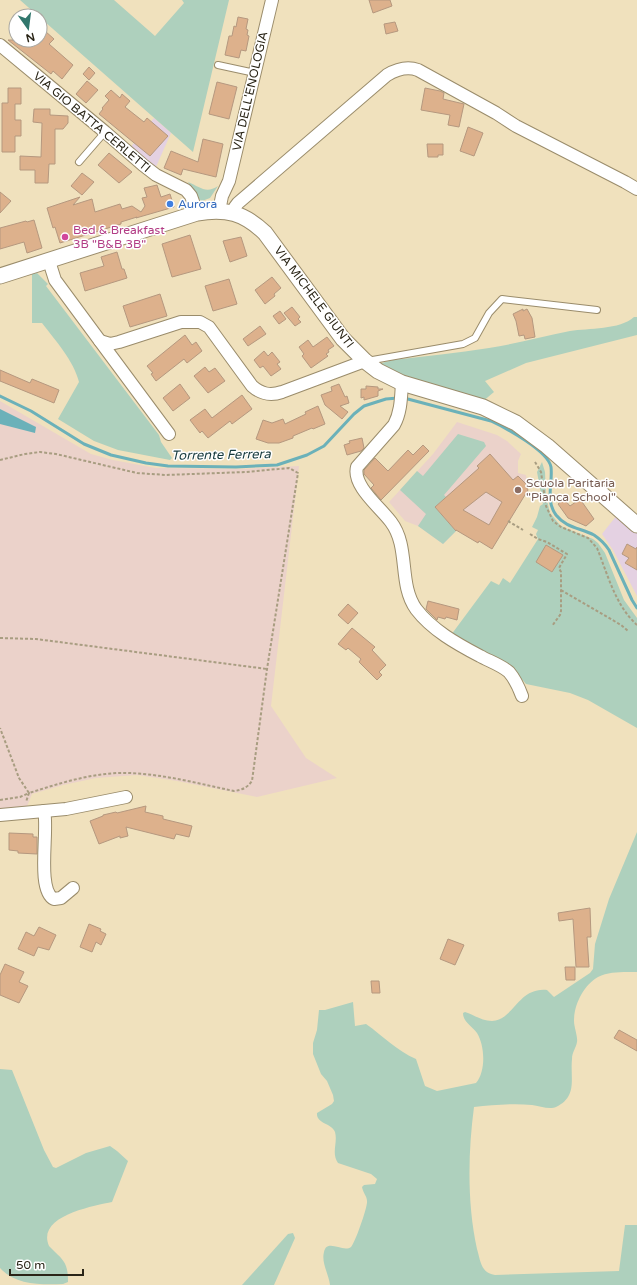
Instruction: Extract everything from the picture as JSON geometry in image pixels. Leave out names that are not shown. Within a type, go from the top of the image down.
[{"type":"street","name":"VIA DELL'ENOLOGIA","points":[[227,212],[222,196],[229,181],[272,0]]},
{"type":"street","name":"VIA GIO BATTA CERLETTI","points":[[2,51],[105,132],[149,170],[186,190],[191,196],[197,213]]},
{"type":"street","points":[[0,276],[197,213],[227,212],[235,207],[387,75],[408,67],[418,70],[496,113],[516,126],[625,182],[637,190]]},
{"type":"street","name":"VIA MICHELE GIUNTI","points":[[227,212],[243,216],[265,233],[343,339],[401,393],[483,407],[516,423],[546,446],[637,525]]},
{"type":"street","points":[[49,261],[55,280],[170,434]]},
{"type":"street","points":[[100,341],[110,344],[181,322],[200,322],[209,327],[252,386],[260,392],[271,395],[365,361]]},
{"type":"street","points":[[401,393],[399,411],[394,425],[358,467],[356,471],[358,479],[367,494],[391,522],[397,532],[409,596],[416,609],[426,620],[446,636],[506,670],[512,677],[522,696]]},
{"type":"street","points":[[0,815],[66,809],[126,797]]},
{"type":"street","points":[[44,811],[46,825],[43,856],[49,895],[54,899],[61,898],[73,888]]},
{"type":"lane","points":[[218,65],[254,73]]},
{"type":"lane","points":[[79,162],[105,132]]},
{"type":"lane","points":[[365,361],[463,344],[475,338],[489,313],[502,299],[597,310]]},
{"type":"path","points":[[0,460],[40,452],[56,454],[137,473],[174,475],[246,472],[289,468],[298,473],[267,669],[252,781],[249,786],[242,790],[234,791],[146,774],[106,774],[63,782],[20,797],[0,800]]},
{"type":"path","points":[[535,462],[541,472],[546,506],[553,521],[561,528],[583,536],[593,542],[597,548],[617,600],[628,616],[637,625]]},
{"type":"path","points":[[508,521],[523,530]]},
{"type":"path","points":[[530,534],[567,554],[559,568],[561,572],[562,611],[552,626]]},
{"type":"path","points":[[561,590],[628,631]]},
{"type":"path","points":[[0,638],[36,639],[267,669]]},
{"type":"path","points":[[0,728],[19,778],[29,793]]},
{"type":"path","points":[[26,812],[25,805],[29,793]]},
{"type":"shaded area","points":[[154,118],[171,133],[155,169],[130,148]]},
{"type":"shaded area","points":[[0,401],[91,454],[113,460],[156,468],[241,469],[299,466],[271,706],[306,758],[337,778],[257,797],[177,781],[137,775],[96,778],[63,785],[32,794],[25,811],[0,813]]},
{"type":"shaded area","points":[[457,422],[497,435],[507,441],[521,454],[518,461],[518,473],[526,475],[528,490],[492,549],[479,541],[478,543],[457,530],[443,544],[418,526],[405,521],[389,502],[433,454]]},
{"type":"shaded area","points":[[617,515],[637,533],[637,596],[613,550],[602,534]]},
{"type":"green space","points":[[20,0],[114,0],[155,36],[184,3],[182,0],[229,0],[193,152],[48,25],[48,8],[29,8]]},
{"type":"green space","points":[[188,182],[206,190],[218,186],[210,198],[202,201],[199,199]]},
{"type":"green space","points":[[37,273],[48,284],[46,286],[159,435],[161,442],[172,458],[170,460],[118,450],[94,441],[58,419],[79,382],[77,374],[69,359],[42,323],[32,323],[32,274]]},
{"type":"green space","points":[[634,317],[637,317],[637,335],[526,363],[485,381],[494,392],[482,402],[412,379],[378,364],[393,360],[499,346],[570,331],[604,328],[621,324]]},
{"type":"green space","points":[[458,434],[484,442],[486,446],[444,495],[446,497],[435,507],[456,531],[443,544],[418,526],[426,514],[400,490],[417,471],[423,476]]},
{"type":"green space","points":[[542,462],[545,472],[546,496],[550,513],[560,525],[593,539],[598,543],[605,553],[624,600],[637,618],[637,728],[588,700],[570,693],[526,684],[516,672],[451,635],[491,581],[499,585],[503,578],[510,583],[538,539],[536,534],[538,530],[532,527],[540,506],[543,504],[537,472]]},
{"type":"green space","points":[[637,832],[637,972],[617,972],[603,975],[593,980],[584,990],[574,1015],[577,1040],[572,1057],[572,1086],[568,1098],[563,1103],[554,1108],[518,1104],[474,1107],[470,1160],[470,1196],[471,1214],[477,1249],[484,1269],[490,1274],[619,1271],[625,1225],[637,1225],[637,1285],[330,1285],[324,1264],[324,1252],[328,1246],[344,1248],[351,1247],[358,1232],[367,1204],[367,1199],[362,1187],[364,1185],[375,1184],[377,1179],[371,1174],[338,1163],[335,1155],[335,1132],[331,1127],[317,1117],[317,1113],[332,1104],[334,1101],[327,1081],[321,1074],[313,1054],[313,1043],[317,1030],[319,1010],[325,1010],[353,1002],[355,1026],[366,1024],[396,1048],[416,1059],[425,1086],[437,1091],[476,1083],[482,1072],[482,1045],[477,1033],[464,1019],[463,1013],[465,1012],[488,1021],[499,1019],[506,1015],[529,993],[537,990],[547,990],[554,997],[590,973],[593,969],[595,944],[609,899]]},
{"type":"green space","points":[[0,1069],[12,1070],[44,1150],[53,1167],[56,1168],[86,1153],[110,1146],[128,1161],[112,1202],[92,1206],[68,1214],[58,1220],[51,1227],[47,1236],[49,1246],[62,1259],[68,1272],[68,1282],[63,1284],[37,1284],[21,1281],[6,1274],[0,1268]]},
{"type":"green space","points":[[293,1233],[295,1238],[274,1285],[242,1285],[288,1234]]},
{"type":"water","points":[[0,409],[36,427],[35,433],[0,424]]},
{"type":"building","points":[[369,0],[390,0],[392,6],[373,13]]},
{"type":"building","points":[[238,17],[248,19],[246,29],[248,30],[247,35],[249,36],[246,51],[241,50],[239,58],[225,55],[229,36],[232,36]]},
{"type":"building","points":[[395,22],[398,31],[386,34],[384,24]]},
{"type":"building","points":[[48,34],[54,39],[49,44],[73,65],[62,79],[53,71],[51,74],[18,48],[48,48]]},
{"type":"building","points":[[89,67],[95,73],[89,80],[83,74]]},
{"type":"building","points":[[87,81],[98,90],[86,103],[76,94]]},
{"type":"building","points":[[217,82],[237,87],[229,119],[209,114]]},
{"type":"building","points":[[8,88],[21,88],[21,104],[15,104],[15,120],[21,120],[21,136],[15,136],[15,152],[2,152],[2,103],[8,103]]},
{"type":"building","points":[[425,88],[444,93],[443,99],[464,104],[459,127],[448,125],[450,115],[421,110]]},
{"type":"building","points":[[111,90],[120,98],[122,94],[130,101],[125,107],[144,122],[147,118],[168,136],[150,156],[99,114],[109,100],[105,96]]},
{"type":"building","points":[[34,109],[50,109],[50,115],[68,116],[68,123],[63,129],[55,129],[55,164],[49,164],[48,183],[35,183],[35,170],[20,170],[20,156],[41,157],[42,123],[33,122]]},
{"type":"building","points":[[468,127],[483,133],[474,156],[460,151]]},
{"type":"building","points":[[203,139],[223,144],[216,177],[183,169],[181,175],[164,168],[171,151],[198,162]]},
{"type":"building","points":[[427,144],[443,144],[443,155],[438,155],[438,157],[428,157]]},
{"type":"building","points":[[109,153],[132,172],[119,183],[98,165]]},
{"type":"building","points":[[82,173],[94,182],[82,195],[71,186]]},
{"type":"building","points":[[157,185],[161,197],[170,194],[174,207],[121,222],[121,224],[60,243],[55,227],[53,228],[47,208],[80,197],[73,205],[92,199],[95,212],[120,204],[122,209],[132,206],[141,212],[145,206],[142,198],[147,197],[144,188]]},
{"type":"building","points":[[0,192],[11,201],[0,213]]},
{"type":"building","points":[[34,220],[42,248],[27,253],[24,242],[0,249],[0,228]]},
{"type":"building","points":[[190,235],[201,269],[172,277],[162,244]]},
{"type":"building","points":[[241,237],[247,256],[230,262],[223,241]]},
{"type":"building","points":[[117,252],[122,269],[124,269],[127,278],[85,291],[80,273],[104,266],[101,257]]},
{"type":"building","points":[[272,277],[281,288],[274,294],[275,296],[265,304],[255,290]]},
{"type":"building","points":[[229,279],[237,304],[213,311],[205,286]]},
{"type":"building","points":[[160,294],[167,316],[130,327],[123,306]]},
{"type":"building","points":[[292,307],[300,317],[298,319],[301,322],[295,326],[284,313]]},
{"type":"building","points":[[523,309],[523,311],[527,309],[532,318],[535,337],[525,339],[524,335],[519,336],[513,314]]},
{"type":"building","points":[[280,311],[286,319],[279,324],[273,316]]},
{"type":"building","points":[[260,326],[266,334],[248,346],[243,339]]},
{"type":"building","points":[[185,335],[192,345],[196,342],[202,351],[187,363],[184,359],[156,381],[151,374],[153,373],[147,366]]},
{"type":"building","points":[[327,337],[334,346],[328,350],[329,352],[326,354],[328,356],[311,368],[302,356],[304,354],[299,347],[308,340],[313,347]]},
{"type":"building","points":[[264,351],[268,356],[272,352],[280,362],[277,364],[281,369],[271,376],[263,366],[260,368],[254,360]]},
{"type":"building","points":[[205,367],[209,372],[215,368],[225,381],[208,393],[194,376]]},
{"type":"building","points":[[0,370],[30,383],[32,379],[59,390],[54,403],[0,381]]},
{"type":"building","points":[[180,384],[190,398],[173,411],[163,398]]},
{"type":"building","points":[[339,384],[345,397],[347,396],[349,403],[340,406],[348,412],[342,419],[325,405],[321,395],[332,391],[331,387]]},
{"type":"building","points":[[366,386],[383,389],[378,391],[378,396],[364,400],[364,397],[361,398],[361,389],[366,389]]},
{"type":"building","points":[[242,395],[252,409],[232,424],[230,421],[208,438],[202,431],[200,433],[190,420],[205,409],[212,418]]},
{"type":"building","points":[[318,406],[325,424],[313,429],[312,428],[293,436],[293,438],[279,443],[268,443],[256,439],[263,420],[272,423],[283,419],[285,424],[306,414],[305,412]]},
{"type":"building","points":[[362,438],[364,448],[361,451],[347,455],[344,445],[350,443],[349,441]]},
{"type":"building","points":[[423,445],[429,451],[381,500],[371,488],[374,485],[364,474],[364,470],[375,458],[388,471],[408,450],[413,455]]},
{"type":"building","points":[[490,454],[513,480],[518,476],[528,486],[528,490],[492,549],[479,541],[478,543],[456,531],[435,507],[479,468],[477,466]],"holes":[[[486,492],[502,502],[489,525],[463,510]]]},
{"type":"building","points":[[564,499],[570,506],[580,499],[594,519],[586,526],[568,518],[558,504]]},
{"type":"building","points":[[627,544],[636,549],[637,547],[637,570],[625,563],[629,558],[622,554]]},
{"type":"building","points":[[546,545],[563,555],[552,572],[536,562]]},
{"type":"building","points":[[428,601],[459,609],[457,620],[446,617],[445,619],[438,617],[437,620],[426,609]]},
{"type":"building","points":[[348,604],[358,613],[348,624],[338,615]]},
{"type":"building","points":[[352,628],[375,647],[372,650],[386,665],[379,672],[382,675],[377,680],[359,662],[361,659],[348,648],[346,650],[338,644]]},
{"type":"building","points":[[146,806],[145,812],[163,816],[163,819],[192,826],[189,837],[176,834],[174,839],[126,827],[128,836],[120,838],[120,836],[99,844],[90,821],[103,815]]},
{"type":"building","points":[[9,833],[33,834],[33,837],[37,837],[37,854],[18,853],[18,851],[9,850]]},
{"type":"building","points":[[590,908],[591,937],[587,937],[589,967],[576,967],[573,919],[559,921],[558,913]]},
{"type":"building","points":[[89,924],[101,929],[100,931],[106,934],[101,945],[96,942],[92,952],[80,947]]},
{"type":"building","points":[[39,927],[56,935],[49,950],[38,947],[34,956],[18,949],[26,932],[34,936]]},
{"type":"building","points":[[448,939],[464,945],[455,965],[440,959]]},
{"type":"building","points":[[5,964],[24,972],[19,982],[28,986],[19,1003],[0,995],[0,975]]},
{"type":"building","points":[[565,967],[575,967],[575,980],[566,980]]},
{"type":"building","points":[[371,981],[379,981],[380,993],[372,993]]},
{"type":"building","points":[[619,1030],[637,1040],[637,1051],[614,1038]]},
{"type":"waterway","name":"Torrente Ferrera","points":[[0,396],[31,411],[84,444],[111,455],[146,463],[168,466],[236,467],[277,465],[307,455],[324,446],[354,414],[364,406],[386,399],[398,398]]},
{"type":"waterway","name":"Torrente Ferrera","points":[[404,398],[491,421],[535,447],[548,461],[551,467],[550,498],[556,515],[564,523],[594,535],[604,544],[609,550],[637,608]]},
{"type":"place","name":"Aurora","points":[[170,204]]},
{"type":"place","name":"Bed & Breakfast 3B \"B&B 3B\"","points":[[65,237]]},
{"type":"place","name":"Scuola Paritaria \"Pianca School\"","points":[[518,490]]}]
